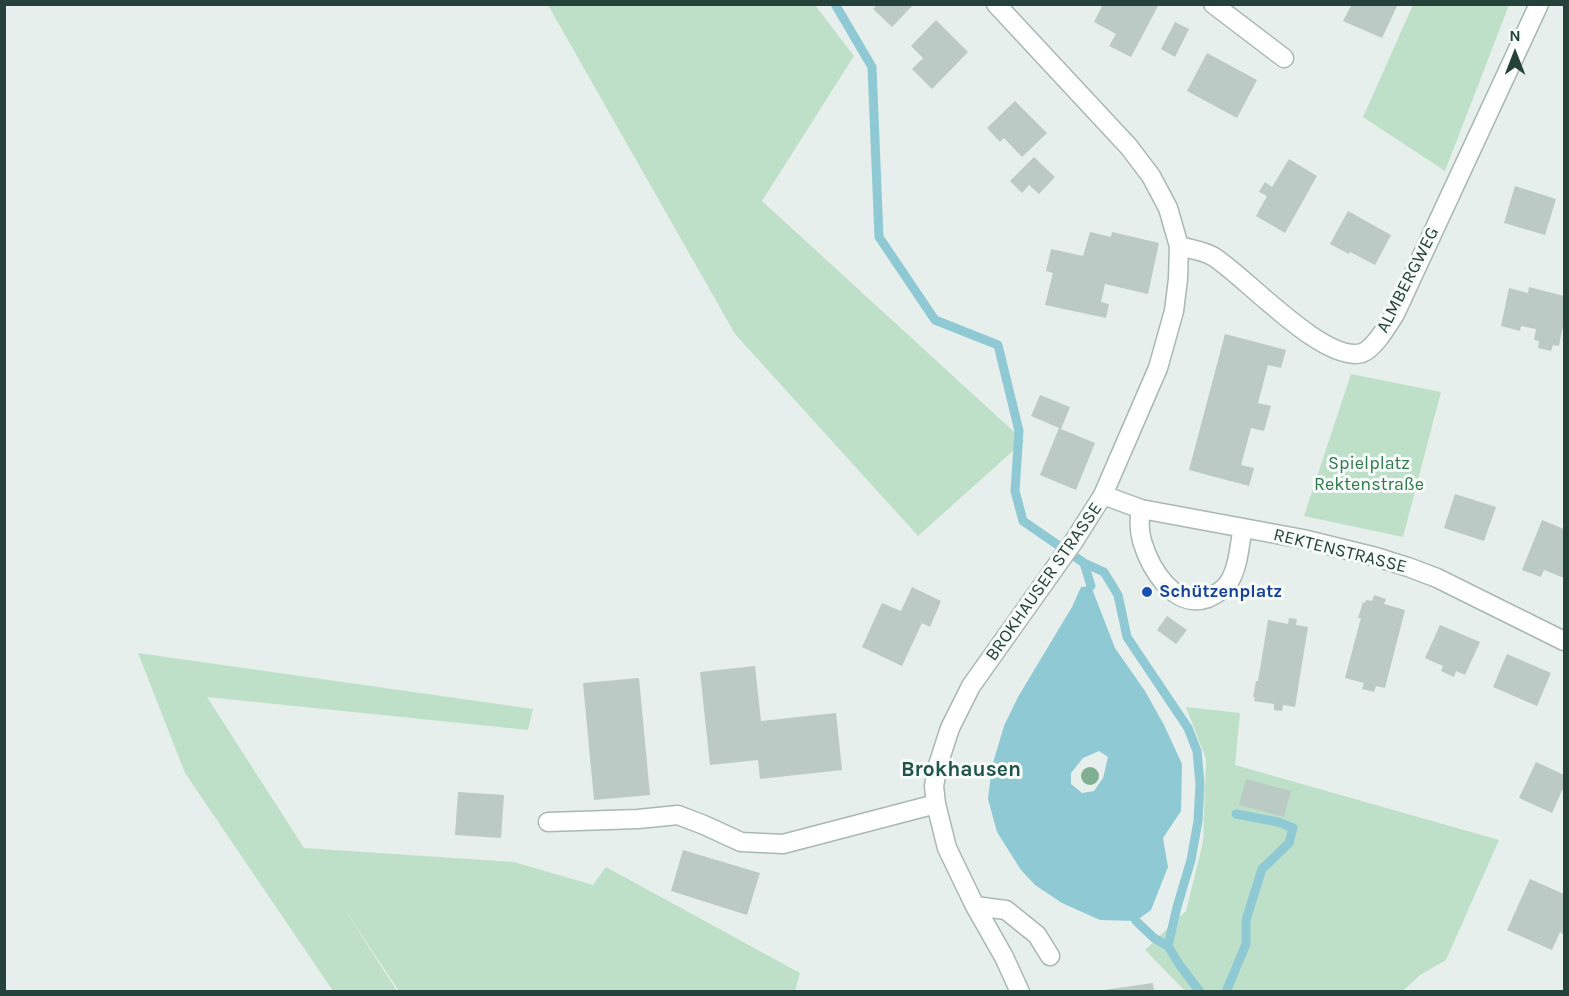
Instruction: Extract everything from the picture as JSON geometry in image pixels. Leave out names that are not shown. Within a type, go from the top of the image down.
[{"type":"street","name":"BROKHAUSER STRASSE","points":[[996,4],[1129,147],[1151,176],[1168,208],[1179,246],[1174,311],[1158,368],[1103,495],[1074,541],[971,686],[950,728],[938,765],[934,786],[946,848],[1020,992]]},
{"type":"street","points":[[1213,4],[1284,58]]},
{"type":"street","name":"ALMBERGWEG","points":[[1179,246],[1211,255],[1236,273],[1289,320],[1327,346],[1354,354],[1365,352],[1379,338],[1395,314],[1539,4]]},
{"type":"street","name":"REKTENSTRASSE","points":[[1103,495],[1141,509],[1303,539],[1408,567],[1437,578],[1564,641]]},
{"type":"street","points":[[1141,509],[1139,521],[1141,539],[1147,554],[1164,583],[1176,594],[1188,599],[1201,600],[1215,595],[1229,583],[1235,570],[1243,528]]},
{"type":"street","points":[[548,822],[638,819],[678,815],[741,842],[783,844],[936,804]]},
{"type":"street","points":[[975,906],[1006,910],[1037,935],[1050,956]]},
{"type":"green space","points":[[548,5],[815,5],[854,56],[762,201],[1024,441],[918,536],[735,334]]},
{"type":"green space","points":[[1413,5],[1509,5],[1445,171],[1363,117]]},
{"type":"green space","name":"Spielplatz Rektenstraße","points":[[1351,374],[1441,392],[1403,537],[1304,516]]},
{"type":"green space","points":[[138,653],[533,709],[528,730],[207,697],[304,848],[514,862],[593,885],[606,867],[800,973],[795,991],[399,991],[343,907],[397,991],[333,991],[185,773]]},
{"type":"green space","points":[[1186,707],[1240,713],[1235,765],[1499,840],[1446,960],[1420,975],[1403,991],[1185,991],[1145,950],[1186,911],[1203,842],[1206,759]]},
{"type":"water","points":[[1091,586],[1115,648],[1145,691],[1182,764],[1181,811],[1163,838],[1168,867],[1151,910],[1136,921],[1100,920],[1062,903],[1035,885],[1021,870],[997,832],[988,799],[992,766],[1004,726],[1018,697],[1072,607],[1081,587]],"holes":[[[1099,751],[1108,757],[1103,778],[1094,791],[1082,793],[1071,784],[1071,773],[1083,758]]]},
{"type":"building","points":[[878,4],[914,4],[892,27],[873,9]]},
{"type":"building","points":[[1103,4],[1156,4],[1158,6],[1131,57],[1109,46],[1116,34],[1094,22]]},
{"type":"building","points":[[1352,4],[1398,4],[1382,38],[1343,21]]},
{"type":"building","points":[[936,20],[968,52],[932,89],[912,69],[923,58],[911,46]]},
{"type":"building","points":[[1175,22],[1189,29],[1175,57],[1161,49]]},
{"type":"building","points":[[1207,53],[1257,80],[1237,118],[1187,91]]},
{"type":"building","points":[[1015,101],[1047,133],[1022,157],[1004,138],[1000,142],[987,128]]},
{"type":"building","points":[[1034,157],[1055,177],[1039,194],[1029,185],[1022,193],[1010,181]]},
{"type":"building","points":[[1289,159],[1317,176],[1285,233],[1256,216],[1267,196],[1259,192],[1265,182],[1272,187]]},
{"type":"building","points":[[1515,186],[1556,199],[1545,235],[1504,223]]},
{"type":"building","points":[[1348,211],[1391,235],[1375,265],[1330,244]]},
{"type":"building","points":[[1090,232],[1111,237],[1112,232],[1159,243],[1148,294],[1105,284],[1101,302],[1109,304],[1106,318],[1045,305],[1053,273],[1046,271],[1051,249],[1083,256]]},
{"type":"building","points":[[1529,287],[1564,296],[1564,321],[1559,346],[1553,345],[1551,351],[1538,348],[1539,341],[1534,340],[1536,329],[1521,326],[1520,331],[1501,326],[1509,288],[1528,293]]},
{"type":"building","points":[[1225,334],[1286,350],[1281,368],[1268,365],[1258,403],[1271,406],[1264,431],[1251,428],[1241,465],[1254,468],[1249,486],[1189,470]]},
{"type":"building","points":[[1040,395],[1070,407],[1061,429],[1095,443],[1076,490],[1040,475],[1059,428],[1031,416]]},
{"type":"building","points":[[1455,494],[1496,507],[1484,541],[1444,528]]},
{"type":"building","points":[[1542,520],[1564,529],[1564,578],[1544,570],[1541,577],[1522,570]]},
{"type":"building","points":[[912,587],[941,601],[930,627],[922,623],[902,666],[862,647],[882,603],[901,611]]},
{"type":"building","points":[[1374,595],[1386,599],[1384,604],[1405,610],[1385,688],[1376,686],[1374,692],[1362,689],[1364,683],[1345,678],[1363,602],[1372,601]]},
{"type":"building","points":[[1167,616],[1187,630],[1176,644],[1157,630]]},
{"type":"building","points":[[1289,618],[1297,619],[1296,625],[1308,627],[1295,707],[1283,705],[1282,711],[1274,710],[1274,704],[1254,701],[1255,697],[1253,697],[1256,681],[1258,681],[1268,620],[1288,624]]},
{"type":"building","points":[[1440,625],[1480,642],[1465,675],[1456,671],[1454,677],[1441,671],[1443,666],[1425,658]]},
{"type":"building","points":[[1507,654],[1551,673],[1537,706],[1493,687]]},
{"type":"building","points":[[755,666],[761,721],[836,713],[842,770],[760,779],[758,760],[710,765],[700,672]]},
{"type":"building","points":[[639,678],[650,795],[594,800],[583,683]]},
{"type":"building","points":[[1536,762],[1564,775],[1564,786],[1552,813],[1519,798]]},
{"type":"building","points":[[1246,779],[1291,791],[1284,817],[1239,805]]},
{"type":"building","points":[[458,792],[504,795],[501,838],[455,835]]},
{"type":"building","points":[[683,850],[760,873],[747,915],[671,891]]},
{"type":"building","points":[[1530,879],[1564,894],[1564,931],[1563,934],[1560,932],[1552,950],[1507,930]]},
{"type":"building","points":[[1153,983],[1154,992],[1104,992],[1104,990]]},
{"type":"waterway","points":[[835,4],[872,67],[879,237],[935,320],[998,345],[1019,431],[1015,491],[1023,521],[1084,563],[1091,586]]},
{"type":"waterway","points":[[1084,563],[1104,572],[1118,595],[1127,637],[1188,728],[1197,751],[1200,784],[1198,821],[1191,860],[1168,946]]},
{"type":"waterway","points":[[1226,992],[1246,944],[1246,920],[1262,869],[1289,843],[1293,828],[1278,822],[1236,814]]},
{"type":"waterway","points":[[1136,921],[1154,938],[1168,946],[1200,992]]},
{"type":"place","name":"Schützenplatz","points":[[1147,592]]},
{"type":"district","name":"Brokhausen","points":[[961,770]]}]
